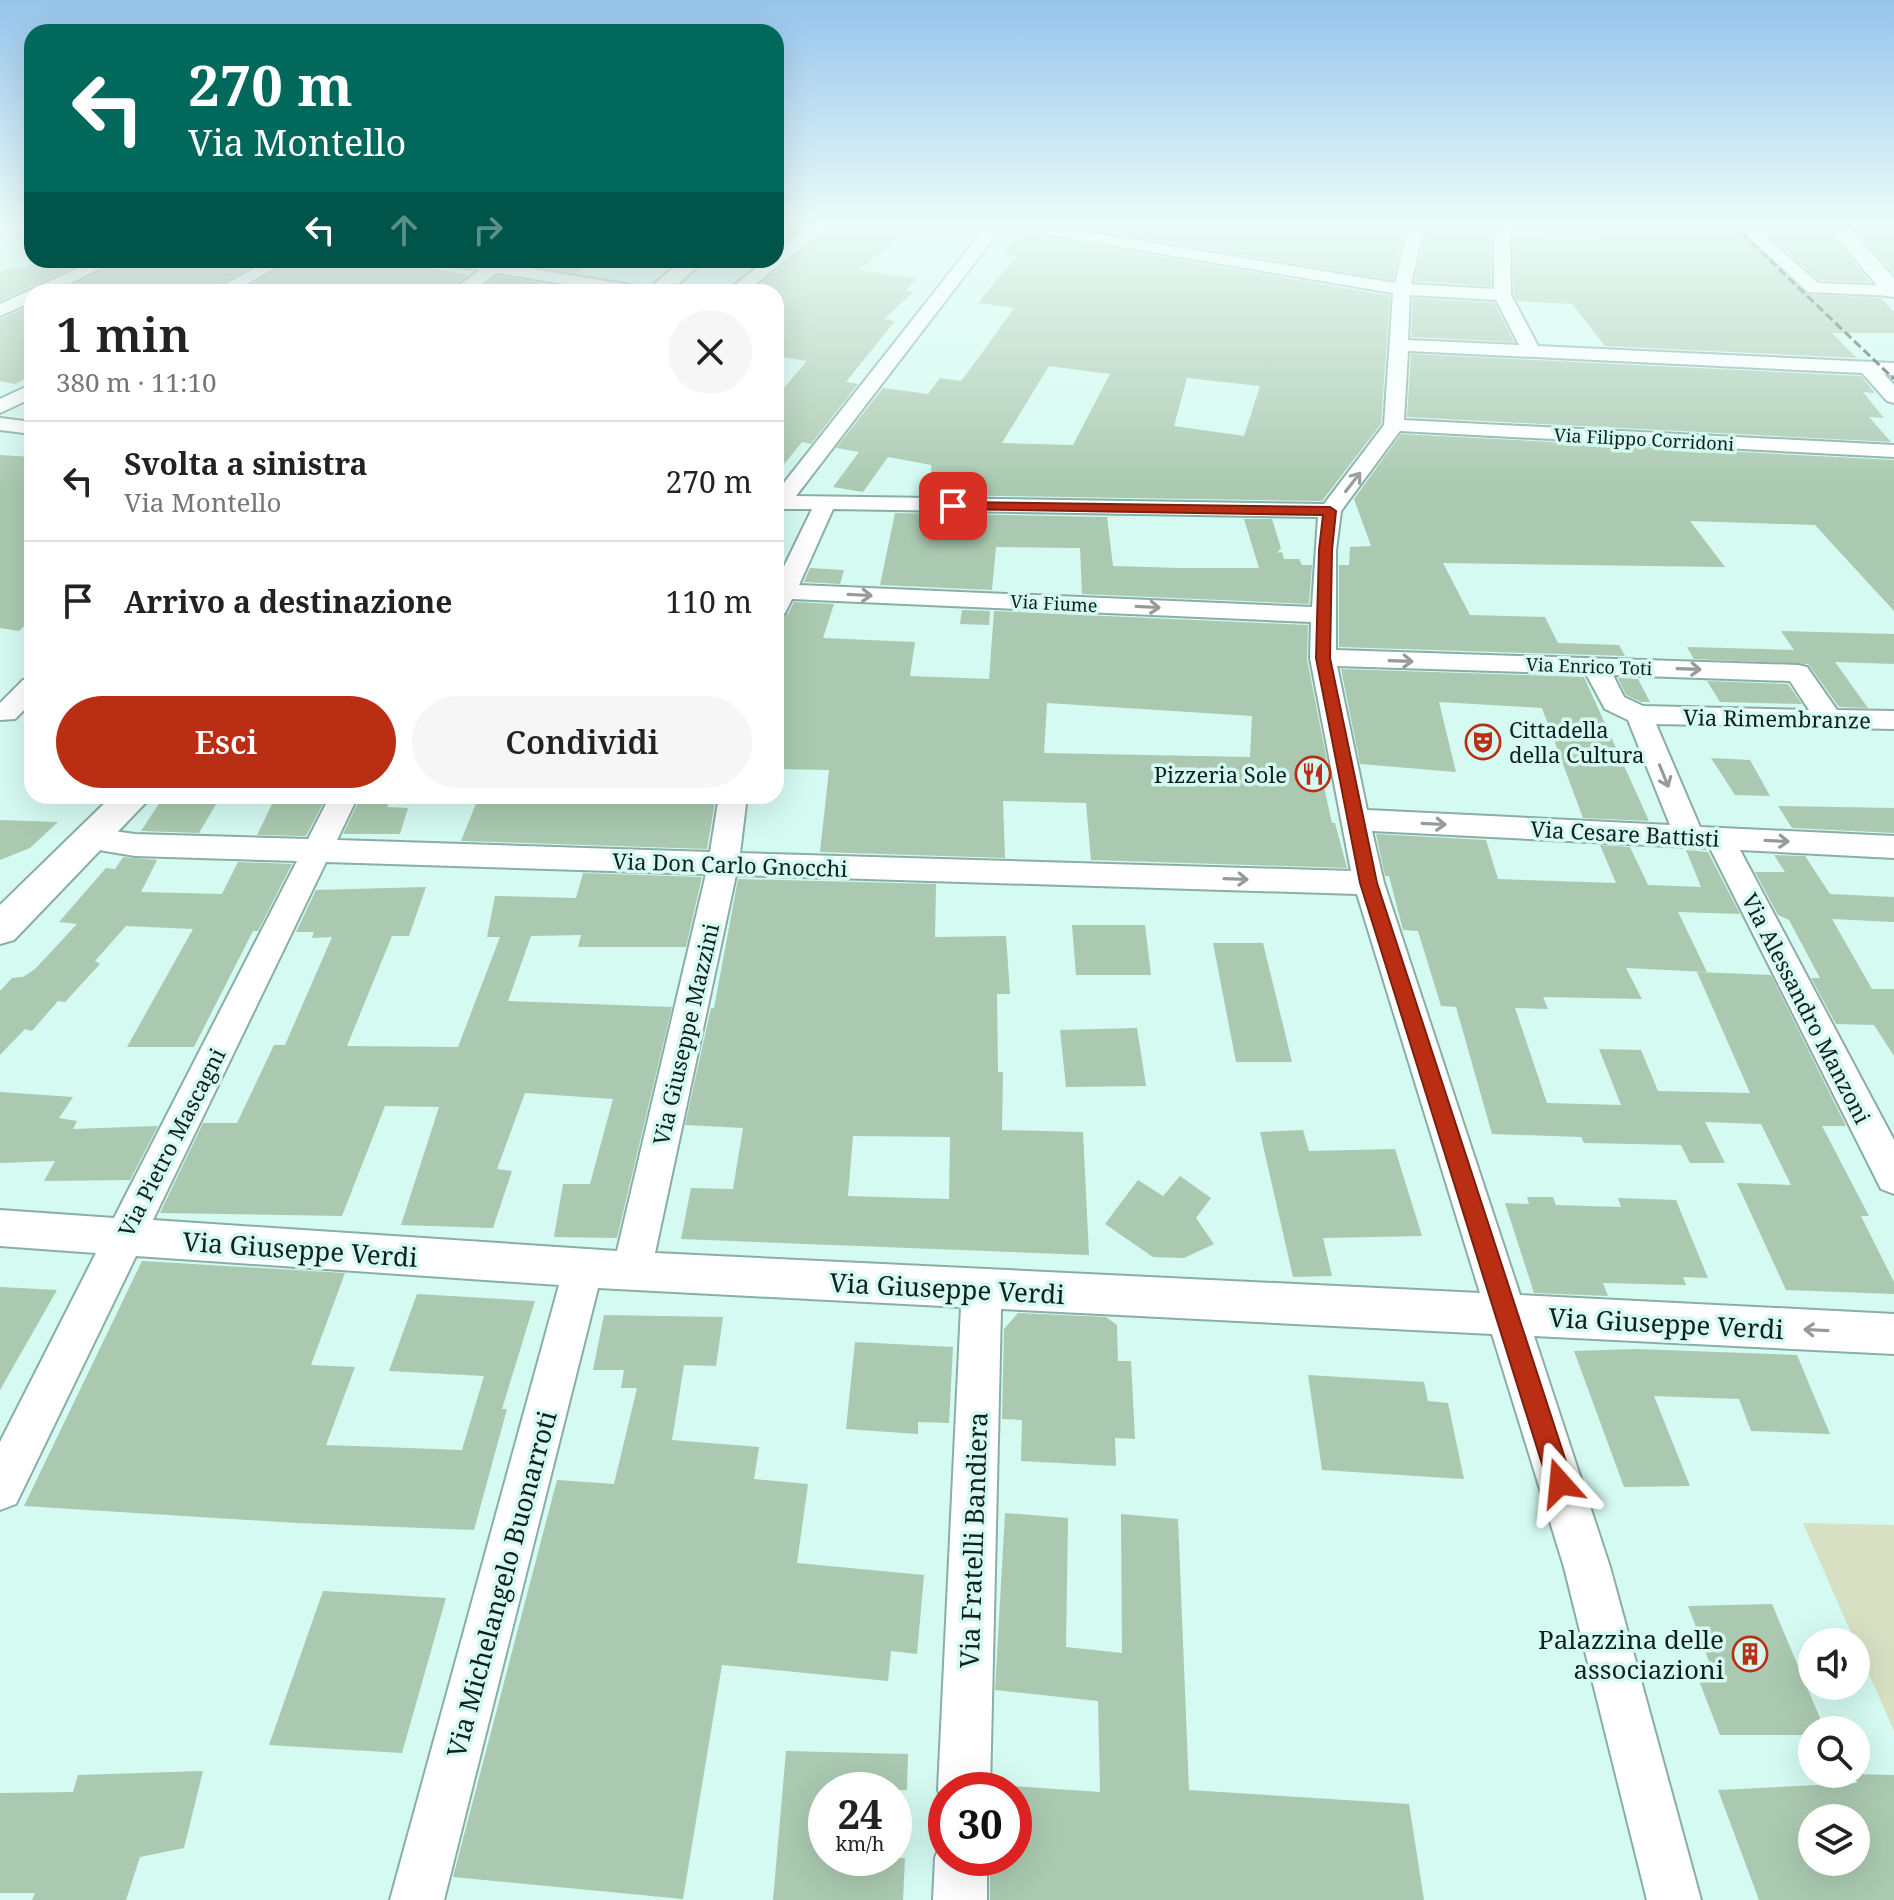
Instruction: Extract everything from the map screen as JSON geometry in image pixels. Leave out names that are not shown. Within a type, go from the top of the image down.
[{"type":"street","points":[[784,494],[926,313]]},
{"type":"street","points":[[1400,313],[1394,425],[1330,511],[1325,550],[1323,658],[1369,883],[1587,1567],[1674,1900]]},
{"type":"street","points":[[1511,313],[1531,350]]},
{"type":"street","points":[[1398,345],[1894,369]]},
{"type":"street","points":[[1867,367],[1894,397]]},
{"type":"street","points":[[0,407],[24,394]]},
{"type":"street","points":[[0,424],[24,427]]},
{"type":"street","name":"Via Filippo Corridoni","points":[[1394,425],[1894,451]]},
{"type":"street","points":[[784,502],[1330,511]]},
{"type":"street","points":[[784,590],[825,504]]},
{"type":"street","name":"Via Fiume","points":[[784,600],[1326,615]]},
{"type":"street","name":"Via Enrico Toti","points":[[1323,658],[1798,673],[1830,720]]},
{"type":"street","name":"Via Alessandro Manzoni","points":[[1595,666],[1627,709],[1704,837],[1894,1177]]},
{"type":"street","name":"Via Rimembranze","points":[[1627,709],[1830,720],[1894,720]]},
{"type":"street","points":[[0,929],[126,804]]},
{"type":"street","name":"Via Pietro Mascagni","points":[[0,1488],[340,804]]},
{"type":"street","name":"Via Giuseppe Mazzini","points":[[632,1271],[723,864],[732,804]]},
{"type":"street","name":"Via Cesare Battisti","points":[[1356,820],[1894,847]]},
{"type":"street","name":"Via Don Carlo Gnocchi","points":[[91,839],[135,845],[1369,883]]},
{"type":"street","name":"Via Giuseppe Verdi","points":[[0,1228],[632,1271],[1894,1334]]},
{"type":"street","name":"Via Michelangelo Buonarroti","points":[[417,1900],[584,1267]]},
{"type":"street","name":"Via Fratelli Bandiera","points":[[965,1772],[982,1290]]},
{"type":"street","points":[[960,1900],[961,1876]]},
{"type":"green space","points":[[1803,1523],[1894,1525],[1894,1731],[1870,1676],[1870,1628],[1849,1628]]},
{"type":"building","points":[[14,313],[24,313],[24,379],[15,384],[0,381],[0,319]]},
{"type":"building","points":[[784,313],[891,313],[884,319],[895,321],[846,382],[858,384],[811,444],[802,442],[784,464],[784,388],[807,361],[784,357]]},
{"type":"building","points":[[1011,313],[1389,313],[1381,424],[1322,501],[933,495],[931,465],[888,457],[863,492],[833,487],[859,452],[836,448],[883,388],[928,394],[940,378],[961,381]],"holes":[[[1049,366],[1110,374],[1073,445],[1002,443]],[[1187,378],[1260,386],[1244,436],[1174,426]]]},
{"type":"building","points":[[1412,313],[1499,313],[1514,342],[1411,337]]},
{"type":"building","points":[[1579,313],[1894,313],[1894,333],[1832,333],[1857,358],[1605,346]]},
{"type":"building","points":[[1411,354],[1861,376],[1875,393],[1863,392],[1884,418],[1869,417],[1891,442],[1407,417]]},
{"type":"building","points":[[1401,434],[1894,460],[1894,611],[1815,525],[1690,521],[1725,567],[1443,563],[1470,615],[1545,617],[1558,643],[1619,645],[1625,656],[1339,647],[1339,565],[1349,565],[1350,547],[1371,546],[1354,499]]},
{"type":"building","points":[[0,455],[24,456],[24,626],[19,631],[0,628]]},
{"type":"building","points":[[895,513],[1107,517],[1113,566],[1180,568],[1259,568],[1244,519],[1272,519],[1281,548],[1277,553],[1282,552],[1284,559],[1299,559],[1302,565],[1312,565],[1309,604],[1082,594],[1080,548],[996,547],[992,590],[880,585]]},
{"type":"building","points":[[810,568],[844,570],[840,584],[804,582]]},
{"type":"building","points":[[794,602],[834,604],[823,638],[915,642],[910,676],[989,679],[994,611],[1308,625],[1307,659],[1327,761],[1318,760],[1332,823],[1335,823],[1347,868],[1091,860],[1086,803],[1003,801],[1005,858],[820,852],[829,770],[784,769],[784,615]],"holes":[[[1047,703],[1252,716],[1250,757],[1044,753]]]},
{"type":"building","points":[[962,610],[990,611],[989,625],[960,624]]},
{"type":"building","points":[[1781,631],[1894,634],[1894,664],[1835,662],[1868,708],[1839,707],[1808,664],[1694,659],[1687,647],[1794,650]]},
{"type":"building","points":[[1341,669],[1584,677],[1649,821],[1583,818],[1542,708],[1439,702],[1456,772],[1360,764]]},
{"type":"building","points":[[1618,678],[1638,679],[1650,702],[1641,702],[1626,695]]},
{"type":"building","points":[[1707,681],[1788,684],[1802,704],[1720,702]]},
{"type":"building","points":[[1711,758],[1750,760],[1770,796],[1735,795]]},
{"type":"building","points":[[159,804],[216,804],[199,833],[141,831]]},
{"type":"building","points":[[272,804],[323,804],[306,836],[257,835]]},
{"type":"building","points":[[357,804],[388,804],[387,807],[408,808],[400,834],[343,834]]},
{"type":"building","points":[[476,804],[715,804],[707,849],[461,841]]},
{"type":"building","points":[[1778,806],[1894,808],[1894,833],[1792,828]]},
{"type":"building","points":[[0,820],[58,822],[30,848],[0,860]]},
{"type":"building","points":[[1376,834],[1486,840],[1498,879],[1616,883],[1600,845],[1630,847],[1648,885],[1701,887],[1686,850],[1708,852],[1740,914],[1678,912],[1707,972],[1626,968],[1642,999],[1543,997],[1548,1009],[1515,1008],[1547,1103],[1621,1105],[1599,1049],[1641,1050],[1658,1091],[1750,1093],[1697,972],[1771,975],[1846,1126],[1822,1126],[1869,1216],[1861,1216],[1894,1282],[1894,1294],[1786,1290],[1737,1183],[1791,1185],[1761,1124],[1705,1122],[1725,1163],[1690,1163],[1681,1145],[1584,1143],[1581,1137],[1492,1134],[1456,1007],[1441,1006],[1418,931],[1403,930],[1389,876],[1385,876]]},
{"type":"building","points":[[1774,855],[1805,856],[1830,894],[1894,897],[1894,922],[1832,919],[1872,989],[1894,989],[1894,1056],[1874,1025],[1836,1024],[1811,978],[1820,978],[1789,920],[1778,915],[1755,872],[1785,872]]},
{"type":"building","points":[[123,857],[157,860],[141,892],[222,894],[238,862],[292,864],[258,931],[253,931],[194,1047],[127,1047],[193,929],[126,926],[95,961],[100,964],[65,1002],[58,1001],[32,1031],[25,1029],[0,1055],[0,991],[12,978],[23,977],[35,969],[77,924],[59,922],[106,868],[115,869]]},
{"type":"building","points":[[583,873],[702,877],[686,947],[578,947],[581,935],[531,936],[508,1001],[672,1007],[617,1238],[554,1237],[563,1184],[590,1184],[613,1099],[525,1093],[497,1169],[512,1171],[493,1228],[401,1225],[439,1107],[385,1106],[342,1216],[160,1213],[203,1123],[237,1123],[274,1045],[285,1045],[332,937],[312,938],[314,932],[296,932],[316,890],[426,887],[409,936],[392,936],[347,1046],[458,1047],[500,937],[487,937],[495,896],[576,898]]},
{"type":"building","points":[[738,879],[936,884],[935,937],[1006,936],[1010,994],[997,994],[998,1072],[1003,1072],[1002,1130],[1083,1132],[1089,1255],[681,1239],[691,1188],[733,1189],[743,1128],[685,1125],[711,1008],[714,1008]],"holes":[[[853,1136],[950,1137],[949,1199],[848,1196]]]},
{"type":"building","points":[[1072,925],[1145,925],[1151,975],[1076,975]]},
{"type":"building","points":[[1213,943],[1263,943],[1292,1062],[1236,1062]]},
{"type":"building","points":[[1137,1028],[1146,1086],[1066,1087],[1060,1030]]},
{"type":"building","points":[[0,1092],[73,1097],[59,1118],[77,1121],[73,1129],[158,1126],[130,1180],[44,1181],[55,1161],[0,1163]]},
{"type":"building","points":[[1303,1130],[1309,1151],[1395,1149],[1422,1236],[1323,1238],[1332,1276],[1293,1277],[1260,1132]]},
{"type":"building","points":[[1180,1176],[1211,1198],[1196,1218],[1214,1244],[1184,1258],[1153,1257],[1105,1224],[1138,1180],[1163,1196]]},
{"type":"building","points":[[1527,1197],[1553,1197],[1556,1205],[1621,1207],[1618,1198],[1676,1200],[1708,1278],[1683,1277],[1686,1285],[1603,1283],[1608,1296],[1534,1293],[1505,1203],[1529,1204]]},
{"type":"building","points":[[142,1261],[345,1273],[311,1365],[355,1367],[326,1445],[462,1450],[484,1376],[389,1371],[417,1294],[535,1301],[502,1409],[507,1409],[474,1530],[297,1523],[24,1506]]},
{"type":"building","points":[[0,1287],[57,1290],[0,1390]]},
{"type":"building","points":[[1018,1313],[1106,1317],[1117,1325],[1118,1361],[1131,1361],[1135,1439],[1115,1438],[1116,1466],[1021,1461],[1022,1420],[1002,1419],[1004,1329]]},
{"type":"building","points":[[604,1315],[723,1317],[716,1366],[684,1365],[672,1440],[759,1447],[754,1479],[808,1484],[797,1563],[924,1575],[917,1654],[891,1651],[888,1681],[722,1665],[683,1899],[453,1877],[557,1480],[614,1484],[637,1388],[621,1388],[624,1370],[593,1370]]},
{"type":"building","points":[[855,1342],[953,1347],[949,1423],[918,1422],[918,1434],[846,1429]]},
{"type":"building","points":[[1635,1349],[1797,1355],[1830,1434],[1751,1431],[1739,1399],[1654,1396],[1690,1486],[1624,1487],[1574,1351]]},
{"type":"building","points":[[1308,1375],[1424,1382],[1428,1401],[1448,1403],[1464,1479],[1322,1470]]},
{"type":"building","points":[[1005,1513],[1068,1518],[1066,1647],[1122,1653],[1121,1514],[1178,1519],[1189,1790],[1409,1804],[1424,1900],[990,1900],[990,1876],[1032,1876],[1032,1787],[1100,1792],[1098,1701],[995,1690]]},
{"type":"building","points":[[323,1591],[446,1598],[402,1753],[269,1745]]},
{"type":"building","name":"Palazzina delle associazioni","points":[[1772,1604],[1798,1666],[1798,1700],[1812,1700],[1819,1716],[1798,1716],[1798,1735],[1720,1735],[1696,1673],[1713,1672],[1688,1606]]},
{"type":"building","points":[[786,1751],[908,1754],[908,1772],[808,1772],[808,1876],[904,1876],[903,1900],[773,1900]]},
{"type":"building","points":[[203,1771],[184,1848],[140,1857],[126,1900],[32,1900],[35,1893],[0,1893],[0,1793],[73,1792],[78,1775]]},
{"type":"building","points":[[1870,1774],[1894,1775],[1894,1900],[1759,1900],[1718,1790],[1798,1786],[1870,1788]]},
{"type":"railway","points":[[1825,313],[1894,379]]},
{"type":"place","name":"Cittadella della Cultura","points":[[1483,742]]},
{"type":"place","name":"Pizzeria Sole","points":[[1313,774]]},
{"type":"place","name":"Palazzina delle associazioni","points":[[1750,1654]]},
{"type":"route","points":[[953,506],[1330,511],[1325,550],[1323,658],[1369,883],[1560,1483]]}]
